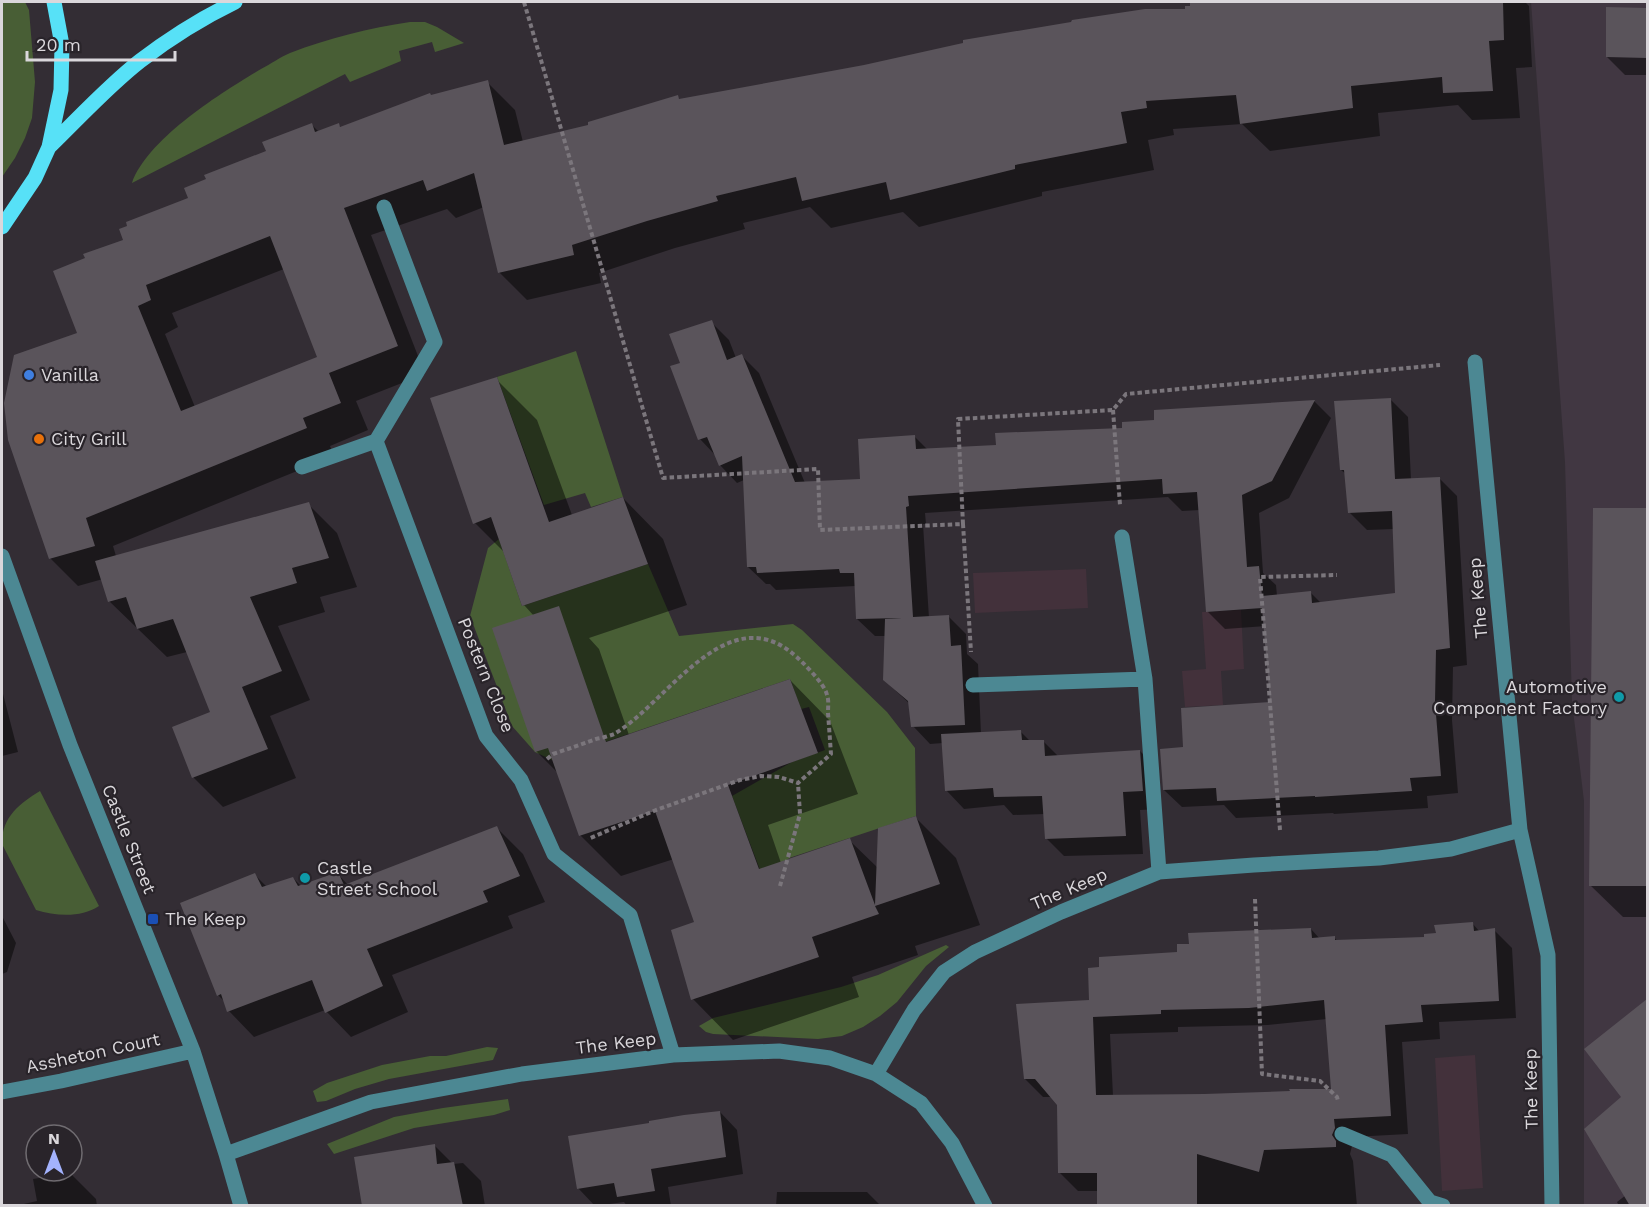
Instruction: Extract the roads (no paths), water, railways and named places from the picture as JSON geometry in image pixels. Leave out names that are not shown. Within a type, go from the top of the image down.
[{"type":"main road","points":[[2,227],[35,178],[49,147],[61,90],[62,45],[54,2]]},
{"type":"main road","points":[[49,147],[139,61],[187,28],[235,2]]},
{"type":"street","points":[[302,467],[376,441],[435,342],[384,207]]},
{"type":"street","name":"The Keep","points":[[1475,362],[1520,830],[1548,955],[1552,1206]]},
{"type":"street","name":"Postern Close","points":[[376,441],[486,736],[521,780],[554,854],[630,915],[673,1055]]},
{"type":"street","points":[[1122,537],[1145,679],[1160,872]]},
{"type":"street","name":"Castle Street","points":[[2,556],[70,745],[193,1051],[241,1206]]},
{"type":"street","points":[[973,685],[1145,679]]},
{"type":"street","name":"The Keep","points":[[876,1074],[914,1010],[944,972],[975,952],[1061,912],[1160,872],[1379,858],[1451,849],[1520,830]]},
{"type":"street","name":"Assheton Court","points":[[2,1092],[193,1051]]},
{"type":"street","name":"The Keep","points":[[226,1154],[371,1102],[522,1074],[673,1055],[778,1051],[830,1058],[876,1074],[921,1103],[952,1143],[986,1206]]},
{"type":"street","points":[[1342,1134],[1392,1155],[1430,1202],[1443,1206]]},
{"type":"place","name":"Vanilla","points":[[29,375]]},
{"type":"place","name":"City Grill","points":[[39,439]]},
{"type":"place","name":"Automotive Component Factory","points":[[1619,697]]},
{"type":"place","name":"Castle Street School","points":[[305,878]]},
{"type":"place","name":"The Keep","points":[[153,919]]}]
